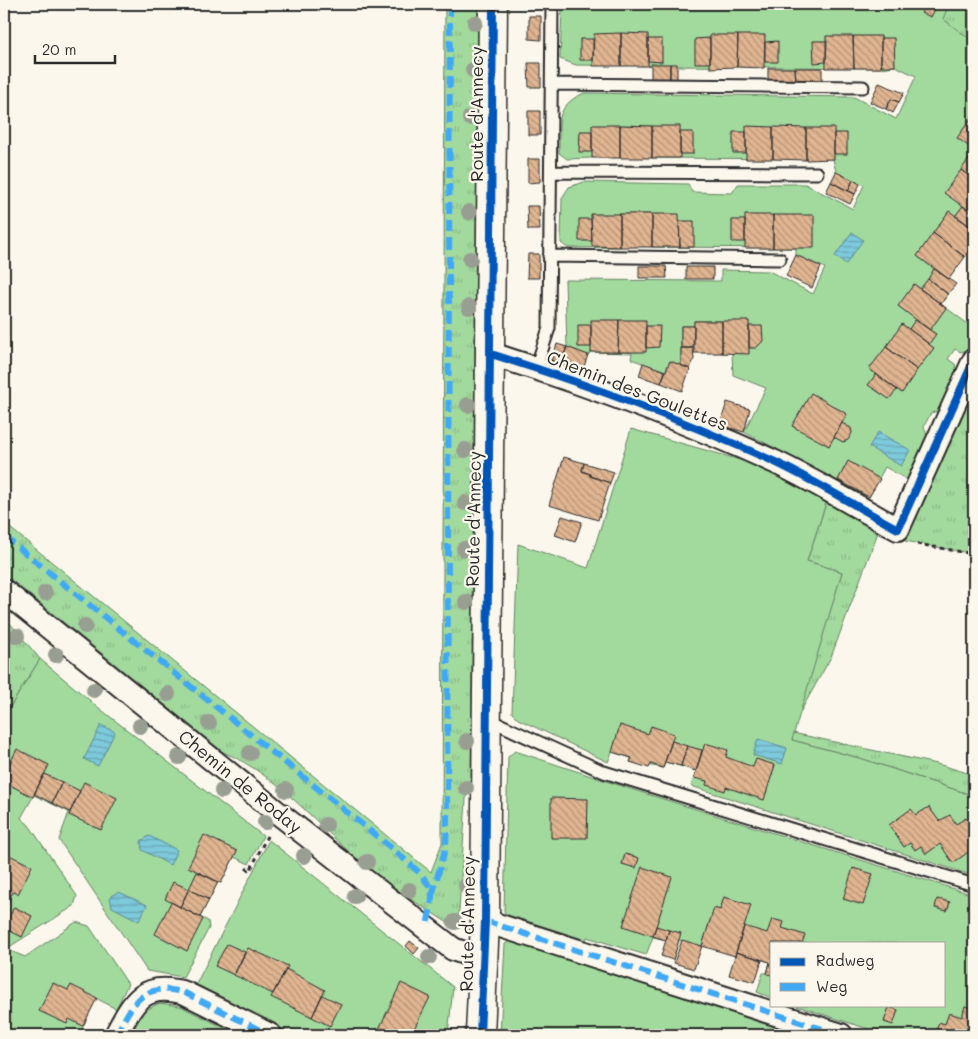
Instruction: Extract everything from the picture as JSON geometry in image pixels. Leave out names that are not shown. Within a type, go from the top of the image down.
[{"type":"main road","name":"Route d'Annecy","points":[[480,1035],[484,960],[493,4]]},
{"type":"street","name":"Chemin des Goulettes","points":[[491,354],[536,368],[699,429],[776,463],[898,529]]},
{"type":"street","points":[[898,529],[974,360]]},
{"type":"street","name":"Chemin de Roday","points":[[4,590],[278,814],[417,920],[453,950],[484,960]]},
{"type":"street","points":[[484,921],[841,1035]]},
{"type":"street","points":[[116,1035],[130,1008],[144,994],[157,990],[171,989],[185,993],[270,1035]]},
{"type":"lane","points":[[536,368],[549,328],[552,4]]},
{"type":"lane","points":[[552,84],[863,87]]},
{"type":"lane","points":[[551,172],[817,173]]},
{"type":"lane","points":[[549,256],[780,258]]},
{"type":"lane","points":[[487,718],[604,772],[974,885]]},
{"type":"path","points":[[898,529],[905,541],[974,554]]},
{"type":"path","points":[[246,868],[250,870],[278,814]]},
{"type":"green space","points":[[445,4],[478,4],[471,776],[466,799],[458,926],[451,925],[377,876],[285,792],[245,763],[223,752],[4,574],[4,523],[431,872],[442,843]]},
{"type":"green space","points":[[571,4],[949,4],[943,19],[974,42],[974,165],[968,160],[963,206],[955,216],[949,211],[917,256],[934,269],[928,280],[948,294],[941,304],[972,327],[974,341],[970,349],[961,352],[955,349],[948,359],[955,364],[958,376],[942,410],[931,413],[924,426],[928,440],[911,482],[885,467],[869,497],[744,432],[766,388],[733,375],[732,353],[722,353],[721,321],[694,321],[694,326],[681,326],[681,365],[670,361],[665,371],[631,359],[632,353],[591,352],[588,355],[567,347],[565,280],[721,281],[721,270],[769,271],[813,294],[825,268],[796,255],[796,248],[652,247],[652,214],[620,214],[620,247],[568,248],[561,243],[562,198],[569,187],[584,182],[688,184],[692,192],[732,193],[738,184],[805,184],[853,209],[864,185],[836,172],[833,159],[652,158],[652,126],[620,125],[592,158],[567,159],[559,153],[559,125],[560,117],[567,104],[584,93],[854,97],[896,119],[916,76],[895,66],[881,68],[576,65],[560,59],[562,10]]},
{"type":"green space","points":[[949,4],[974,4],[974,42],[942,19]]},
{"type":"green space","points":[[974,384],[974,554],[905,541]]},
{"type":"green space","points":[[631,429],[751,463],[827,500],[807,561],[842,572],[792,740],[863,759],[974,796],[974,876],[691,786],[696,771],[666,762],[663,768],[630,762],[631,758],[612,752],[608,762],[518,719],[512,713],[518,544],[588,568]]},
{"type":"green space","points":[[827,500],[880,527],[831,657],[798,716],[842,572],[807,561]]},
{"type":"green space","points":[[4,616],[40,659],[4,717]]},
{"type":"green space","points":[[40,659],[99,708],[263,836],[249,864],[234,857],[221,883],[218,882],[200,917],[208,921],[209,928],[183,977],[147,971],[59,840],[69,812],[34,795],[21,818],[29,825],[77,896],[74,906],[6,949],[25,957],[76,922],[89,926],[128,984],[116,1009],[96,998],[79,1035],[4,1035],[4,717]]},
{"type":"green space","points":[[793,733],[941,765],[974,775],[974,796],[863,759],[792,740]]},
{"type":"green space","points":[[515,751],[634,790],[974,895],[974,1035],[887,1035],[797,1006],[946,1006],[946,942],[770,942],[770,962],[736,952],[750,905],[724,897],[720,910],[714,908],[702,946],[679,940],[673,960],[666,940],[653,937],[646,955],[587,937],[585,944],[508,918],[504,911],[508,757]]},
{"type":"green space","points":[[269,840],[453,987],[448,1035],[294,1035],[195,986]]},
{"type":"green space","points":[[515,938],[814,1035],[500,1035],[505,944]]},
{"type":"green space","points":[[770,962],[770,997],[757,992],[763,973],[767,973]]},
{"type":"green space","points":[[159,1003],[180,1006],[239,1035],[131,1035],[143,1012]]},
{"type":"water","points":[[852,232],[863,240],[846,264],[835,256]]},
{"type":"water","points":[[878,432],[910,450],[901,466],[869,447]]},
{"type":"water","points":[[101,725],[115,732],[98,766],[84,759]]},
{"type":"water","points":[[758,739],[787,748],[782,764],[753,755]]},
{"type":"water","points":[[149,836],[177,850],[170,865],[142,850],[141,841]]},
{"type":"water","points":[[119,892],[147,905],[139,921],[112,907],[110,897]]},
{"type":"building","points":[[926,4],[936,7],[931,17],[921,13]]},
{"type":"building","points":[[529,16],[541,16],[541,40],[529,39]]},
{"type":"building","points":[[621,33],[648,34],[648,66],[621,66]]},
{"type":"building","points":[[621,33],[621,66],[593,66],[594,34]]},
{"type":"building","points":[[710,35],[738,35],[737,67],[710,68]]},
{"type":"building","points":[[738,35],[765,35],[764,68],[737,67]]},
{"type":"building","points":[[826,36],[853,36],[854,68],[826,68]]},
{"type":"building","points":[[853,36],[881,36],[881,68],[854,68]]},
{"type":"building","points":[[710,38],[710,63],[695,63],[695,39]]},
{"type":"building","points":[[881,38],[894,38],[895,66],[881,66]]},
{"type":"building","points":[[580,39],[593,39],[593,60],[580,60]]},
{"type":"building","points":[[648,39],[662,39],[662,62],[648,61]]},
{"type":"building","points":[[778,41],[778,62],[765,62],[765,42]]},
{"type":"building","points":[[813,41],[827,41],[826,62],[814,63]]},
{"type":"building","points":[[528,63],[541,63],[541,87],[529,87]]},
{"type":"building","points":[[651,64],[670,64],[670,79],[651,79]]},
{"type":"building","points":[[670,64],[677,64],[677,79],[670,79]]},
{"type":"building","points":[[768,68],[795,68],[796,80],[768,80]]},
{"type":"building","points":[[795,68],[822,68],[822,80],[796,80]]},
{"type":"building","points":[[879,83],[904,93],[899,102],[891,99],[886,109],[870,102]]},
{"type":"building","points":[[891,99],[899,102],[893,113],[886,109]]},
{"type":"building","points":[[528,111],[540,111],[540,135],[528,135]]},
{"type":"building","points":[[974,114],[974,150],[957,138]]},
{"type":"building","points":[[592,125],[620,125],[620,158],[592,158]]},
{"type":"building","points":[[620,125],[652,126],[652,158],[620,158]]},
{"type":"building","points":[[652,126],[680,126],[680,158],[652,158]]},
{"type":"building","points":[[746,126],[773,127],[773,159],[746,159]]},
{"type":"building","points":[[773,127],[806,128],[806,160],[773,159]]},
{"type":"building","points":[[806,128],[834,128],[834,159],[806,160]]},
{"type":"building","points":[[580,131],[592,131],[592,152],[579,152]]},
{"type":"building","points":[[680,132],[693,132],[693,154],[680,154]]},
{"type":"building","points":[[733,132],[746,132],[746,153],[733,153]]},
{"type":"building","points":[[834,133],[847,133],[847,154],[834,154]]},
{"type":"building","points":[[974,151],[974,165],[968,160]]},
{"type":"building","points":[[528,159],[540,159],[540,182],[528,183]]},
{"type":"building","points":[[968,160],[974,165],[974,180],[961,170]]},
{"type":"building","points":[[961,170],[974,180],[974,214],[944,193]]},
{"type":"building","points":[[836,172],[853,180],[848,191],[831,182]]},
{"type":"building","points":[[853,180],[860,184],[855,194],[848,191]]},
{"type":"building","points":[[831,182],[855,194],[850,204],[826,192]]},
{"type":"building","points":[[527,206],[539,206],[540,230],[528,230]]},
{"type":"building","points":[[963,206],[974,214],[974,229],[955,216]]},
{"type":"building","points":[[949,211],[974,229],[974,244],[965,257],[933,233]]},
{"type":"building","points":[[591,214],[620,214],[620,247],[592,246]]},
{"type":"building","points":[[620,214],[652,214],[652,247],[620,247]]},
{"type":"building","points":[[652,214],[679,214],[680,247],[652,247]]},
{"type":"building","points":[[745,215],[773,215],[773,248],[745,248]]},
{"type":"building","points":[[773,215],[814,215],[814,248],[773,248]]},
{"type":"building","points":[[579,219],[591,219],[592,241],[579,241]]},
{"type":"building","points":[[732,220],[745,220],[745,242],[732,242]]},
{"type":"building","points":[[679,221],[694,221],[694,247],[680,247]]},
{"type":"building","points":[[933,233],[965,257],[949,279],[917,256]]},
{"type":"building","points":[[528,254],[539,254],[539,278],[527,278]]},
{"type":"building","points":[[796,255],[821,267],[812,288],[786,276]]},
{"type":"building","points":[[639,266],[666,266],[667,278],[639,278]]},
{"type":"building","points":[[686,267],[713,267],[713,279],[686,279]]},
{"type":"building","points":[[934,269],[956,284],[948,294],[928,279]]},
{"type":"building","points":[[928,279],[948,294],[941,304],[920,289]]},
{"type":"building","points":[[914,284],[946,308],[930,330],[898,306]]},
{"type":"building","points":[[591,320],[619,320],[618,352],[591,352]]},
{"type":"building","points":[[619,320],[646,320],[646,352],[618,352]]},
{"type":"building","points":[[915,320],[936,334],[929,344],[909,329]]},
{"type":"building","points":[[694,321],[722,321],[722,353],[694,353]]},
{"type":"building","points":[[722,321],[749,321],[749,354],[722,353]]},
{"type":"building","points":[[902,324],[934,348],[917,370],[886,347]]},
{"type":"building","points":[[578,325],[591,325],[591,347],[578,347]]},
{"type":"building","points":[[646,326],[660,326],[659,347],[646,348]]},
{"type":"building","points":[[681,326],[694,326],[693,348],[681,348]]},
{"type":"building","points":[[749,326],[762,326],[763,341],[756,348],[749,348]]},
{"type":"building","points":[[557,344],[567,347],[559,367],[550,364]]},
{"type":"building","points":[[567,347],[588,355],[581,375],[559,367]]},
{"type":"building","points":[[886,347],[917,370],[902,393],[869,369]]},
{"type":"building","points":[[681,348],[693,348],[694,359],[690,369],[681,365]]},
{"type":"building","points":[[670,361],[690,369],[682,391],[661,383]]},
{"type":"building","points":[[643,363],[665,371],[661,383],[639,376]]},
{"type":"building","points":[[876,374],[897,390],[889,399],[868,385]]},
{"type":"building","points":[[811,393],[847,414],[829,446],[792,426]]},
{"type":"building","points":[[727,402],[750,409],[744,432],[720,425]]},
{"type":"building","points":[[842,423],[851,428],[852,433],[848,440],[843,442],[834,437]]},
{"type":"building","points":[[564,457],[584,463],[582,471],[610,483],[598,520],[549,505]]},
{"type":"building","points":[[848,461],[880,479],[869,497],[838,480]]},
{"type":"building","points":[[584,463],[614,472],[610,483],[582,471]]},
{"type":"building","points":[[562,516],[582,522],[575,542],[555,535]]},
{"type":"building","points":[[620,725],[648,734],[651,726],[674,734],[663,768],[651,764],[649,768],[630,762],[632,758],[612,752]]},
{"type":"building","points":[[672,741],[687,746],[681,766],[665,762]]},
{"type":"building","points":[[705,743],[728,750],[726,757],[753,767],[756,759],[775,765],[764,800],[726,787],[725,791],[706,785],[707,781],[694,778]]},
{"type":"building","points":[[687,746],[702,750],[696,771],[681,766]]},
{"type":"building","points":[[17,749],[49,765],[33,797],[4,782],[4,775]]},
{"type":"building","points":[[44,774],[62,782],[52,803],[34,794]]},
{"type":"building","points":[[62,782],[80,791],[70,812],[52,803]]},
{"type":"building","points":[[84,782],[117,798],[101,830],[69,815]]},
{"type":"building","points":[[551,798],[588,799],[587,838],[551,838]]},
{"type":"building","points":[[929,807],[939,821],[950,815],[956,824],[966,818],[974,831],[974,848],[953,863],[940,844],[926,854],[921,846],[915,850],[910,843],[904,847],[889,825],[911,809],[916,815]]},
{"type":"building","points":[[204,835],[237,851],[221,883],[188,867]]},
{"type":"building","points":[[5,853],[32,866],[18,894],[13,892],[6,905],[4,903]]},
{"type":"building","points":[[625,854],[639,858],[636,868],[622,864]]},
{"type":"building","points":[[642,867],[672,877],[653,936],[623,926]]},
{"type":"building","points":[[853,868],[873,874],[863,905],[843,899]]},
{"type":"building","points":[[197,872],[218,882],[209,900],[189,889]]},
{"type":"building","points":[[173,882],[189,889],[180,907],[165,899]]},
{"type":"building","points":[[189,889],[209,900],[200,917],[180,907]]},
{"type":"building","points":[[724,897],[751,905],[735,956],[702,946],[714,908],[720,910]]},
{"type":"building","points":[[937,899],[950,902],[947,911],[935,908]]},
{"type":"building","points":[[171,902],[203,919],[187,951],[155,934]]},
{"type":"building","points":[[14,907],[32,916],[22,937],[4,928]]},
{"type":"building","points":[[772,919],[784,922],[782,928],[805,935],[802,942],[770,942],[770,962],[736,952],[744,926],[767,933]]},
{"type":"building","points":[[656,926],[669,930],[666,940],[653,936]]},
{"type":"building","points":[[669,930],[681,933],[673,960],[661,956]]},
{"type":"building","points":[[682,940],[702,946],[694,969],[674,963]]},
{"type":"building","points":[[410,941],[419,948],[414,954],[406,946]]},
{"type":"building","points":[[227,944],[245,952],[234,975],[215,966]]},
{"type":"building","points":[[248,948],[288,966],[273,994],[234,975]]},
{"type":"building","points":[[736,952],[762,960],[755,982],[729,975]]},
{"type":"building","points":[[770,962],[770,975],[767,974]]},
{"type":"building","points":[[286,969],[325,990],[312,1017],[271,997]]},
{"type":"building","points":[[53,983],[68,990],[71,985],[97,998],[83,1026],[69,1019],[67,1024],[39,1011]]},
{"type":"building","points":[[401,983],[430,997],[411,1035],[376,1035]]},
{"type":"building","points":[[322,995],[341,1004],[330,1026],[312,1017]]},
{"type":"building","points":[[965,1006],[974,1009],[974,1035],[935,1034],[939,1022],[945,1024],[949,1013],[962,1017]]},
{"type":"building","points":[[889,1007],[898,1010],[893,1025],[884,1022]]},
{"type":"marked path","points":[[432,896],[446,846],[447,823],[450,4]]},
{"type":"marked path","points":[[4,536],[412,866],[431,889],[432,900],[427,927]]},
{"type":"marked path","points":[[485,921],[841,1035]]},
{"type":"marked path","points":[[116,1035],[134,1004],[149,992],[159,990],[185,993],[270,1035]]},
{"type":"cycle path","points":[[480,1035],[485,921],[493,4]]},
{"type":"cycle path","points":[[491,354],[634,404],[775,462],[898,529],[974,360]]}]
